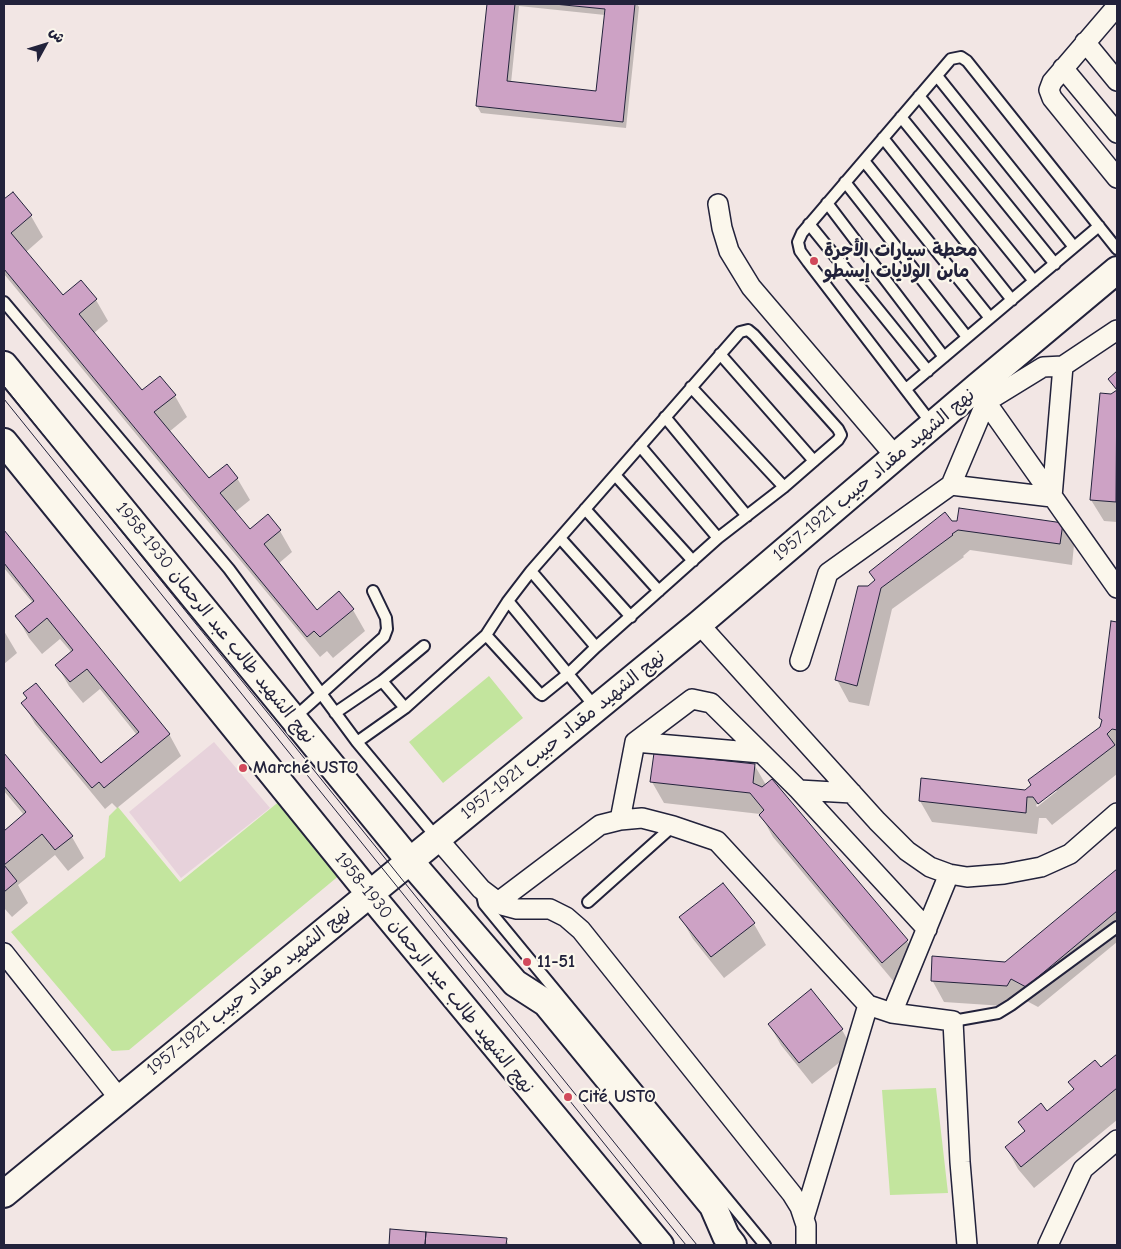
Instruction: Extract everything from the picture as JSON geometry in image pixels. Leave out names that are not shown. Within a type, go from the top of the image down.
[{"type":"main road","name":"نهج الشهيد مقداد حبيب 1921-1957","points":[[4,1194],[699,624],[933,425],[981,395],[1117,270]]},
{"type":"main road","name":"نهج الشهيد طالب عبد الرحمان 1930-1958","points":[[4,365],[410,860],[515,983],[546,1002],[713,1206],[726,1236],[733,1245]]},
{"type":"main road","name":"نهج الشهيد طالب عبد الرحمان 1930-1958","points":[[4,442],[369,893],[660,1245]]},
{"type":"street","points":[[1115,13],[1085,42],[1052,82],[1049,90],[1052,98],[1117,178]]},
{"type":"street","points":[[1085,42],[1117,81]]},
{"type":"street","points":[[1063,68],[1117,134]]},
{"type":"street","points":[[718,204],[722,228],[729,251],[751,287],[896,456]]},
{"type":"street","points":[[800,661],[828,573],[951,485],[981,395],[1043,367],[1062,366],[1117,330]]},
{"type":"street","points":[[1052,497],[1062,366]]},
{"type":"street","points":[[981,395],[1117,588]]},
{"type":"street","points":[[951,485],[1052,497]]},
{"type":"street","points":[[699,624],[907,851],[930,867],[949,874],[967,877],[1004,874],[1041,867],[1070,854],[1117,813]]},
{"type":"street","points":[[620,820],[635,742],[692,699],[710,703],[799,790],[927,929]]},
{"type":"street","points":[[635,742],[761,752]]},
{"type":"street","points":[[799,790],[852,793]]},
{"type":"street","points":[[498,902],[600,826],[620,820],[642,818],[673,826],[717,842],[868,1006],[892,1013],[953,1021],[960,1162],[968,1245]]},
{"type":"street","points":[[437,838],[481,889],[502,905],[517,909],[550,909],[566,918],[581,930],[792,1194],[800,1207],[806,1224],[806,1245]]},
{"type":"street","points":[[892,1013],[949,874]]},
{"type":"street","points":[[4,953],[119,1098]]},
{"type":"street","points":[[804,1218],[868,1006]]},
{"type":"street","points":[[1048,1245],[1083,1169],[1113,1148]]},
{"type":"lane","points":[[933,425],[800,251],[798,242],[802,232],[951,59],[961,56],[967,61],[1117,249]]},
{"type":"lane","points":[[936,76],[1074,247]]},
{"type":"lane","points":[[919,96],[1054,264]]},
{"type":"lane","points":[[901,117],[1034,281]]},
{"type":"lane","points":[[883,138],[1012,300]]},
{"type":"lane","points":[[864,160],[990,318]]},
{"type":"lane","points":[[845,182],[967,337]]},
{"type":"lane","points":[[827,203],[944,357]]},
{"type":"lane","points":[[809,224],[928,371]]},
{"type":"lane","points":[[906,389],[1099,226]]},
{"type":"lane","points":[[4,302],[229,569],[357,742],[437,838]]},
{"type":"lane","points":[[357,742],[405,708],[486,635],[531,571],[740,332],[748,330],[754,335],[838,428],[841,435],[838,440],[784,487],[718,538],[568,674],[542,695],[538,694],[486,635]]},
{"type":"lane","points":[[720,354],[814,461]]},
{"type":"lane","points":[[691,387],[784,487]]},
{"type":"lane","points":[[665,417],[747,516]]},
{"type":"lane","points":[[640,446],[718,538]]},
{"type":"lane","points":[[615,475],[693,561]]},
{"type":"lane","points":[[585,509],[659,591]]},
{"type":"lane","points":[[560,538],[631,617]]},
{"type":"lane","points":[[531,571],[596,647]]},
{"type":"lane","points":[[293,718],[384,637],[387,629],[386,618],[373,591]]},
{"type":"lane","points":[[508,602],[596,708]]},
{"type":"lane","points":[[336,714],[424,646]]},
{"type":"lane","points":[[382,680],[405,708]]},
{"type":"lane","points":[[588,902],[673,826]]},
{"type":"lane","points":[[481,889],[484,904],[765,1245]]},
{"type":"lane","points":[[953,1021],[998,1013],[1011,1006],[1117,927]]},
{"type":"shaded area","points":[[214,742],[270,808],[181,878],[129,812]]},
{"type":"green space","points":[[489,676],[523,718],[443,783],[409,742]]},
{"type":"green space","points":[[281,800],[341,874],[129,1050],[112,1051],[11,932],[105,857],[109,816],[118,807],[180,882]]},
{"type":"green space","points":[[936,1088],[948,1193],[890,1195],[882,1090]]},
{"type":"building","points":[[487,4],[515,4],[507,81],[596,91],[605,9],[554,4],[635,4],[623,122],[476,106]]},
{"type":"building","points":[[13,192],[32,215],[11,233],[63,295],[81,280],[97,299],[79,314],[142,390],[160,376],[176,395],[154,412],[209,478],[227,464],[238,478],[220,493],[250,529],[268,514],[281,530],[264,544],[317,610],[339,591],[354,609],[320,637],[314,631],[307,637],[4,269],[4,199]]},
{"type":"building","points":[[1117,371],[1117,390],[1108,379]]},
{"type":"building","points":[[1117,390],[1116,502],[1090,500],[1100,393],[1111,394]]},
{"type":"building","points":[[959,508],[1063,523],[1060,544],[958,530],[881,588],[857,686],[835,680],[858,586],[868,586],[875,580],[869,572],[945,512],[952,521],[957,521]]},
{"type":"building","points":[[4,530],[170,734],[104,788],[99,782],[92,788],[21,703],[27,698],[23,693],[36,683],[101,763],[139,732],[87,669],[70,682],[55,665],[73,650],[47,618],[29,633],[15,616],[34,601],[4,563]]},
{"type":"building","points":[[1111,621],[1117,622],[1117,730],[1112,729],[1107,734],[1115,745],[1038,804],[1033,797],[1027,797],[1026,813],[919,801],[921,778],[1025,790],[1031,785],[1028,780],[1100,727],[1102,720],[1099,718]]},
{"type":"building","points":[[4,753],[73,836],[55,850],[42,834],[4,865],[4,831],[26,812],[4,786]]},
{"type":"building","points":[[654,753],[755,764],[753,783],[762,787],[772,779],[908,940],[882,963],[759,815],[764,810],[750,793],[650,782]]},
{"type":"building","points":[[4,865],[17,881],[4,892]]},
{"type":"building","points":[[1117,869],[1117,911],[1026,987],[1011,979],[1007,986],[931,981],[932,956],[1005,962]]},
{"type":"building","points":[[723,883],[755,923],[711,957],[679,917]]},
{"type":"building","points":[[811,989],[843,1029],[799,1063],[768,1024]]},
{"type":"building","points":[[1117,1054],[1117,1088],[1021,1167],[1005,1147],[1025,1131],[1018,1122],[1041,1103],[1047,1111],[1074,1089],[1068,1082],[1095,1060],[1101,1067]]},
{"type":"building","points":[[390,1229],[426,1232],[425,1245],[389,1245]]},
{"type":"building","points":[[426,1232],[507,1238],[506,1245],[425,1245]]},
{"type":"tram line","points":[[4,386],[697,1245]]},
{"type":"tram line","points":[[4,399],[686,1245]]},
{"type":"place","name":"محطة سيارات الأجرة مابن الولايات إيسطو","points":[[814,261]]},
{"type":"place","name":"Marché USTO","points":[[243,768]]},
{"type":"place","name":"11-51","points":[[527,962]]},
{"type":"place","name":"Cité USTO","points":[[568,1097]]}]
